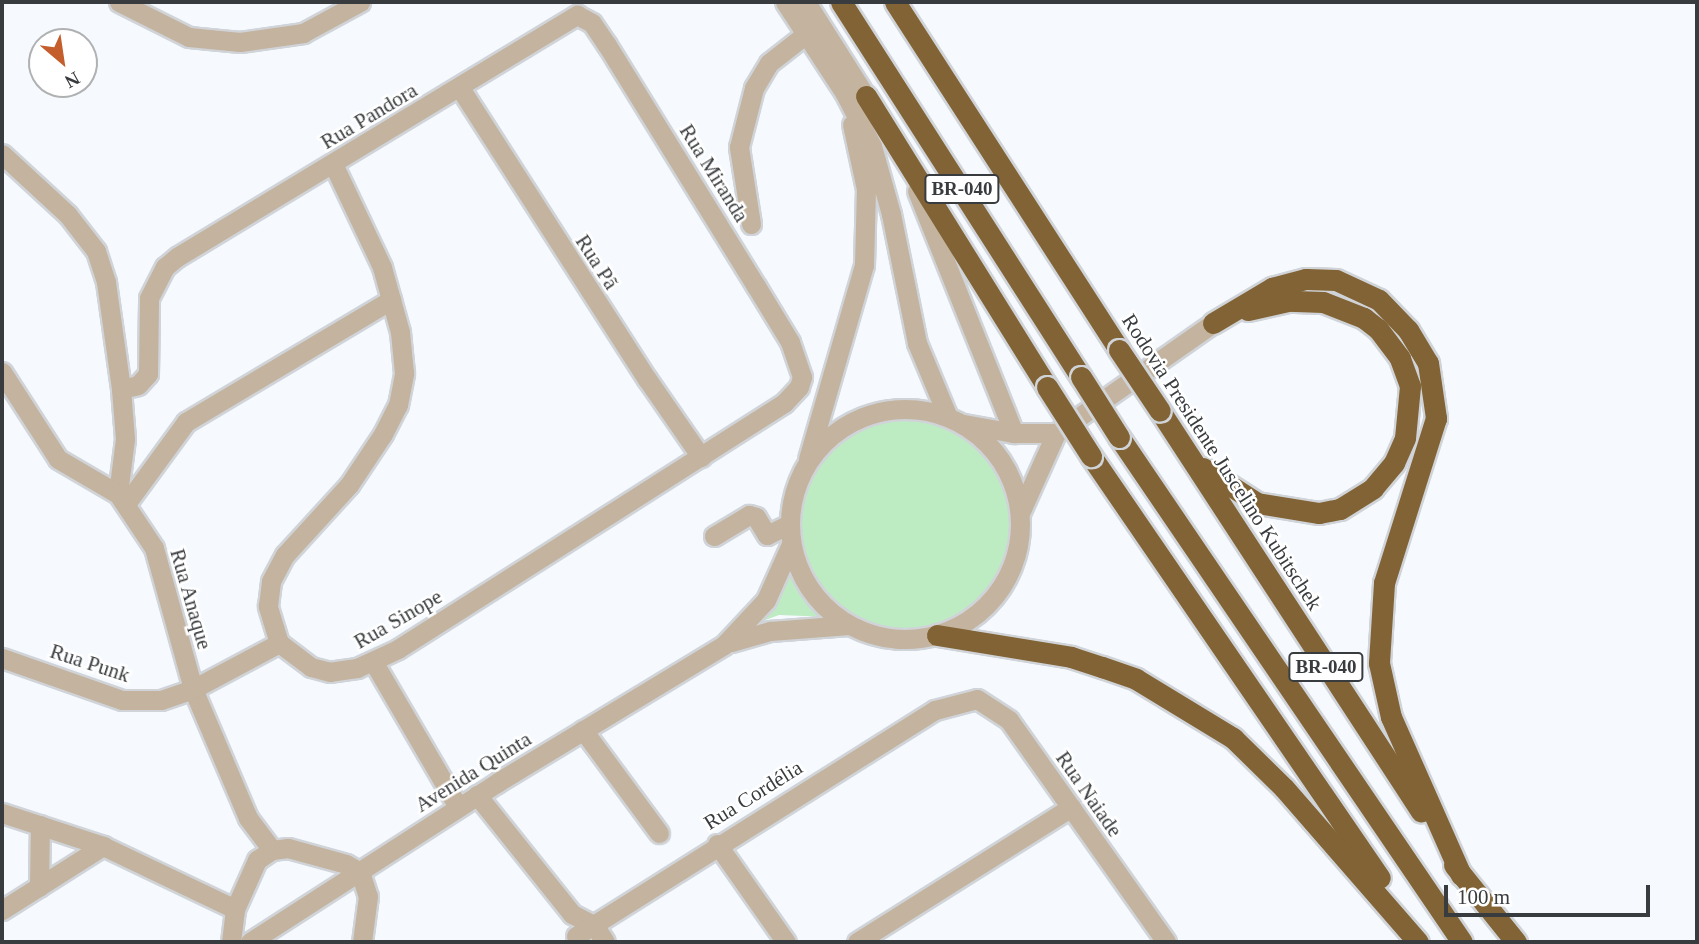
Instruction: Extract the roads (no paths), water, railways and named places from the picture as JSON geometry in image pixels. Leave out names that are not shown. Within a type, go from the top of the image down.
[{"type":"highway","name":"BR-040","points":[[841,2],[1119,437],[1462,942]]},
{"type":"highway","name":"Rodovia Presidente Juscelino Kubitschek","points":[[895,2],[1461,876],[1516,942]]},
{"type":"highway","points":[[866,96],[1091,456],[1419,942]]},
{"type":"highway","points":[[1213,323],[1272,288],[1306,279],[1336,280],[1379,300],[1408,330],[1428,363],[1436,418],[1384,583],[1379,663],[1391,717],[1461,876]]},
{"type":"highway","points":[[1191,459],[1257,503],[1280,510],[1320,513],[1357,500],[1384,477],[1400,451],[1410,421],[1406,371],[1387,337],[1364,318],[1304,300],[1271,304],[1213,323]]},
{"type":"highway","points":[[937,635],[1071,657],[1102,667],[1136,679],[1233,738],[1284,788],[1419,942]]},
{"type":"street","points":[[119,2],[189,37],[240,42],[303,33],[360,2]]},
{"type":"street","points":[[785,2],[844,92],[882,177],[917,343],[954,420],[990,445],[1005,466],[1020,514]]},
{"type":"street","points":[[806,2],[866,96],[921,200],[1014,433]]},
{"type":"street","name":"Rua Miranda","points":[[566,19],[584,17],[607,45],[790,342],[802,377]]},
{"type":"street","name":"Rua Pandora","points":[[121,389],[138,385],[148,374],[147,315],[152,291],[165,267],[192,247],[460,88],[566,19]]},
{"type":"street","points":[[751,224],[739,147],[754,89],[769,64],[806,34]]},
{"type":"street","name":"Rua Pã","points":[[460,88],[701,457]]},
{"type":"street","points":[[844,92],[866,189],[864,265],[806,466],[797,484],[790,524],[791,544],[802,577],[822,604],[849,625],[877,636],[907,639],[937,635],[966,622],[990,601],[1008,575],[1018,545],[1020,514],[1056,433],[1213,323]]},
{"type":"street","points":[[2,154],[68,215],[96,251],[106,282],[121,389],[125,439],[122,499]]},
{"type":"street","points":[[279,643],[268,606],[276,569],[360,471],[398,405],[404,373],[391,300],[373,245],[333,164]]},
{"type":"street","points":[[122,499],[186,422],[391,300]]},
{"type":"street","name":"Rua Anaque","points":[[2,372],[58,460],[122,499],[154,548],[194,689],[248,818],[272,850]]},
{"type":"street","name":"Rua Sinope","points":[[279,643],[311,667],[330,672],[374,663],[791,398],[802,377]]},
{"type":"street","points":[[806,466],[826,441],[844,428],[884,411],[916,410],[1014,433],[1056,433]]},
{"type":"street","points":[[714,536],[749,515],[757,517],[767,535],[790,524]]},
{"type":"street","name":"Avenida Quinta","points":[[724,645],[766,600],[791,544]]},
{"type":"street","name":"Avenida Quinta","points":[[250,942],[477,795],[724,645],[770,631],[849,625]]},
{"type":"street","name":"Rua Punk","points":[[5,654],[122,700],[160,701],[194,689],[279,643]]},
{"type":"street","points":[[374,663],[458,807]]},
{"type":"street","name":"Rua Naiade","points":[[957,701],[977,699],[1009,720],[1071,807],[1157,940]]},
{"type":"street","name":"Rua Cordélia","points":[[578,939],[594,925],[717,844],[935,710],[957,701]]},
{"type":"street","points":[[583,730],[659,833]]},
{"type":"street","points":[[477,795],[572,914],[594,925],[604,942]]},
{"type":"street","points":[[857,942],[1071,807]]},
{"type":"street","points":[[2,813],[103,846],[235,909]]},
{"type":"street","points":[[39,887],[40,825]]},
{"type":"street","points":[[717,844],[786,942]]},
{"type":"street","points":[[2,910],[103,846]]},
{"type":"street","points":[[231,942],[235,909],[257,860],[272,850],[309,852],[360,872],[368,896],[362,942]]},
{"type":"street","points":[[572,914],[578,939]]}]
